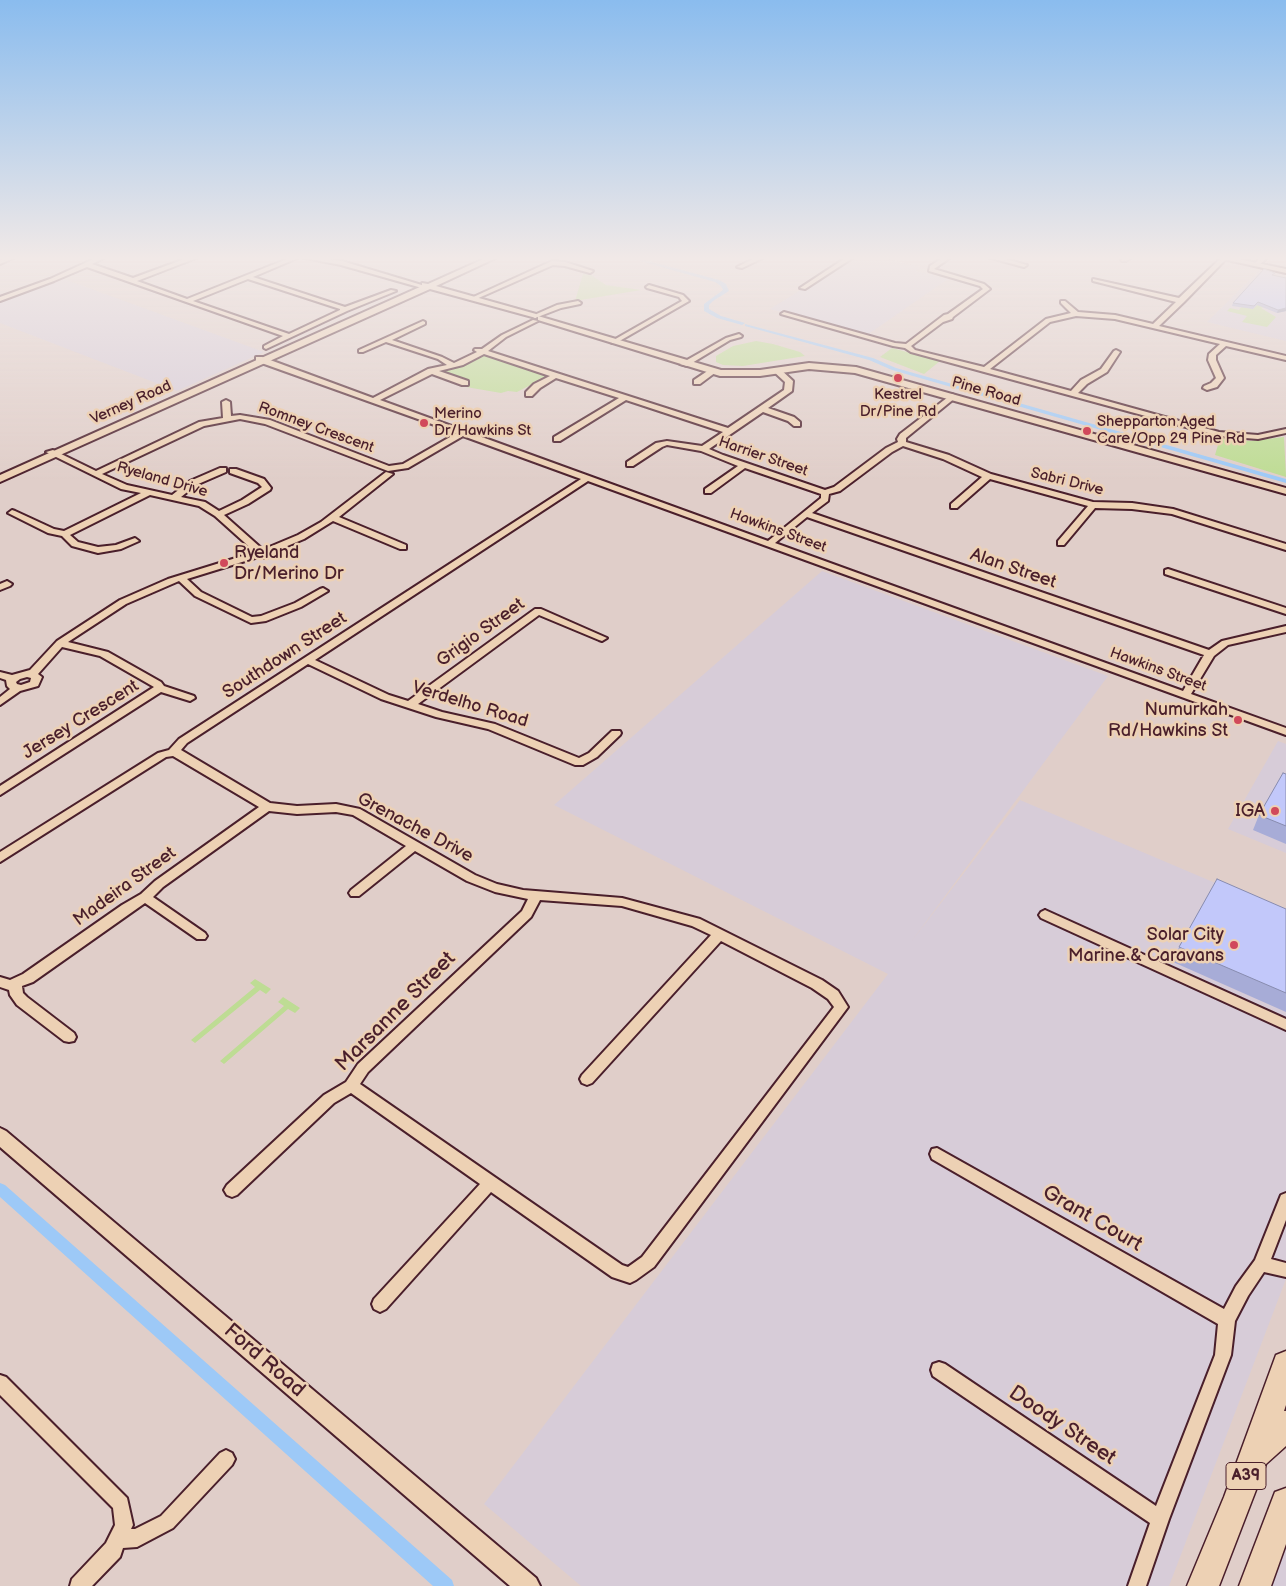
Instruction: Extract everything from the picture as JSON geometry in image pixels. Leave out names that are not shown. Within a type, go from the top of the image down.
[{"type":"highway","name":"A39","points":[[1203,1586],[1253,1459],[1286,1365]]},
{"type":"highway","points":[[1253,1459],[1286,1425]]},
{"type":"highway","name":"A39","points":[[1255,1586],[1286,1503]]},
{"type":"street","points":[[275,331],[290,336]]},
{"type":"street","points":[[266,347],[300,331]]},
{"type":"street","name":"Verney Road","points":[[0,474],[52,453],[325,331]]},
{"type":"street","points":[[362,351],[406,331]]},
{"type":"street","points":[[370,400],[429,370],[451,364],[480,351],[513,331]]},
{"type":"street","name":"Pine Road","points":[[577,331],[712,372],[736,375],[809,366],[840,367],[952,396],[1286,491]]},
{"type":"street","points":[[614,342],[633,331]]},
{"type":"street","points":[[849,331],[907,346],[913,351],[1219,434],[1258,437],[1286,431]]},
{"type":"street","points":[[907,346],[928,331]]},
{"type":"street","points":[[985,370],[1034,331]]},
{"type":"street","points":[[1176,331],[1286,358]]},
{"type":"street","points":[[684,364],[728,339],[739,336]]},
{"type":"street","points":[[386,340],[451,364]]},
{"type":"street","points":[[1208,388],[1214,385],[1220,378],[1212,360],[1213,354],[1225,343]]},
{"type":"street","points":[[480,351],[729,431]]},
{"type":"street","points":[[1073,394],[1084,382],[1104,370],[1116,352]]},
{"type":"street","name":"Hawkins Street","points":[[261,360],[1286,732]]},
{"type":"street","points":[[429,370],[465,383]]},
{"type":"street","name":"Harrier Street","points":[[776,370],[789,381],[788,391],[703,448],[720,457],[825,492]]},
{"type":"street","points":[[697,382],[712,372]]},
{"type":"street","points":[[529,394],[537,386],[556,375]]},
{"type":"street","points":[[769,544],[824,498],[825,492],[837,489],[889,450],[902,443],[901,439],[903,436],[952,396]]},
{"type":"street","points":[[557,440],[626,397]]},
{"type":"street","points":[[226,402],[227,418]]},
{"type":"street","points":[[762,409],[791,419],[797,424]]},
{"type":"street","name":"Romney Crescent","points":[[95,474],[198,425],[227,418],[254,418],[267,422],[389,472]]},
{"type":"street","points":[[0,675],[15,684],[34,684],[37,679],[32,674],[60,643],[123,602],[181,578],[256,552],[264,556],[270,550],[301,537],[334,518],[389,472],[398,474],[401,470],[399,468],[463,433]]},
{"type":"street","points":[[630,464],[659,445],[667,443],[703,448]]},
{"type":"street","name":"Sabri Drive","points":[[902,443],[946,457],[988,476],[1093,505],[1132,506],[1174,512],[1286,547]]},
{"type":"street","name":"Verney Road","points":[[0,479],[52,453]]},
{"type":"street","name":"Ryeland Drive","points":[[52,453],[124,487],[202,504],[218,514],[256,552]]},
{"type":"street","points":[[708,491],[744,465]]},
{"type":"street","points":[[174,497],[193,483],[223,470]]},
{"type":"street","points":[[218,514],[245,502],[268,488],[261,481],[233,471]]},
{"type":"street","points":[[954,506],[988,476]]},
{"type":"street","name":"Southdown Street","points":[[0,858],[162,755],[174,752],[183,741],[588,478]]},
{"type":"street","points":[[12,513],[51,531],[65,534],[148,493]]},
{"type":"street","points":[[1061,543],[1093,505]]},
{"type":"street","name":"Alan Street","points":[[806,514],[1210,654]]},
{"type":"street","points":[[334,518],[403,547]]},
{"type":"street","points":[[65,534],[74,544],[98,550],[118,547],[135,541]]},
{"type":"street","points":[[1168,572],[1286,611]]},
{"type":"street","points":[[181,578],[198,594],[251,620],[263,618],[298,605],[323,591]]},
{"type":"street","name":"Grigio Street","points":[[410,705],[538,611],[602,638]]},
{"type":"street","points":[[1185,696],[1210,654],[1225,643],[1286,629]]},
{"type":"street","name":"Jersey Crescent","points":[[0,791],[160,688],[157,684],[104,654],[60,643]]},
{"type":"street","name":"Verdelho Road","points":[[308,660],[385,697],[491,726],[579,762],[593,755],[616,732]]},
{"type":"street","points":[[0,702],[15,684]]},
{"type":"street","points":[[160,688],[190,698]]},
{"type":"street","name":"Grenache Drive","points":[[174,752],[179,753],[267,807],[297,810],[325,808],[356,812],[471,878],[495,888],[536,896],[622,902],[696,922],[817,984],[833,995],[841,1008],[648,1262],[630,1275],[618,1272],[490,1183]]},
{"type":"street","name":"Madeira Street","points":[[15,984],[28,978],[126,908],[145,897],[159,884],[267,807]]},
{"type":"street","points":[[355,893],[413,846]]},
{"type":"street","name":"Marsanne Street","points":[[232,1190],[329,1099],[351,1086],[362,1068],[526,914],[536,896]]},
{"type":"street","points":[[145,897],[201,936]]},
{"type":"street","points":[[1045,915],[1286,1025]]},
{"type":"street","points":[[588,1079],[720,934]]},
{"type":"street","points":[[0,982],[15,984],[20,999],[70,1037]]},
{"type":"street","points":[[351,1086],[490,1183],[380,1304]]},
{"type":"street","name":"Ford Road","points":[[0,1136],[450,1522],[528,1586]]},
{"type":"street","name":"Grant Court","points":[[937,1154],[1227,1320]]},
{"type":"street","points":[[1137,1586],[1160,1519],[1223,1355],[1227,1320],[1242,1291],[1261,1264],[1286,1200]]},
{"type":"street","points":[[1261,1264],[1286,1270]]},
{"type":"street","name":"Doody Street","points":[[939,1370],[1160,1519]]},
{"type":"street","points":[[0,1383],[121,1504],[124,1525],[118,1539],[105,1559],[79,1586]]},
{"type":"street","points":[[118,1539],[137,1538],[167,1522],[226,1459]]},
{"type":"shaded area","points":[[21,331],[207,331],[264,352],[177,391]]},
{"type":"shaded area","points":[[852,331],[873,331],[867,335]]},
{"type":"shaded area","points":[[1244,331],[1286,331],[1286,341]]},
{"type":"shaded area","points":[[822,571],[1108,676],[911,942],[1020,800],[1286,913],[1286,1279],[1169,1586],[581,1586],[484,1504],[888,974],[554,805]]},
{"type":"shaded area","points":[[1278,741],[1286,744],[1286,853],[1228,829]]},
{"type":"shaded area","points":[[1286,1515],[1286,1586],[1262,1586]]},
{"type":"green space","points":[[756,341],[800,352],[805,356],[743,366],[723,365],[716,362],[716,356],[733,346]]},
{"type":"green space","points":[[892,348],[940,361],[924,374],[880,357]]},
{"type":"green space","points":[[482,355],[548,376],[517,392],[508,391],[501,393],[466,387],[466,382],[441,373],[440,369]]},
{"type":"green space","points":[[1284,437],[1286,477],[1215,455],[1220,438],[1251,441]]},
{"type":"green space","points":[[255,979],[271,989],[266,994],[260,990],[195,1043],[191,1040],[255,987],[250,983]]},
{"type":"green space","points":[[283,997],[300,1008],[295,1013],[288,1009],[224,1064],[220,1061],[284,1006],[278,1002]]},
{"type":"building","points":[[1283,773],[1286,774],[1286,826],[1259,815]]},
{"type":"building","name":"Solar City Marine & Caravans","points":[[1217,879],[1286,909],[1286,993],[1179,947]]},
{"type":"waterway","points":[[769,331],[871,359],[894,369],[1286,481]]},
{"type":"waterway","points":[[0,1189],[446,1586]]},
{"type":"place","name":"Kestrel Dr/Pine Rd","points":[[898,378]]},
{"type":"place","name":"Merino Dr/Hawkins St","points":[[424,423]]},
{"type":"place","name":"Shepparton Aged Care/Opp 29 Pine Rd","points":[[1087,431]]},
{"type":"place","name":"Ryeland Dr/Merino Dr","points":[[224,563]]},
{"type":"place","name":"Numurkah Rd/Hawkins St","points":[[1238,720]]},
{"type":"place","name":"IGA","points":[[1275,811]]},
{"type":"place","name":"Solar City Marine & Caravans","points":[[1234,945]]}]
